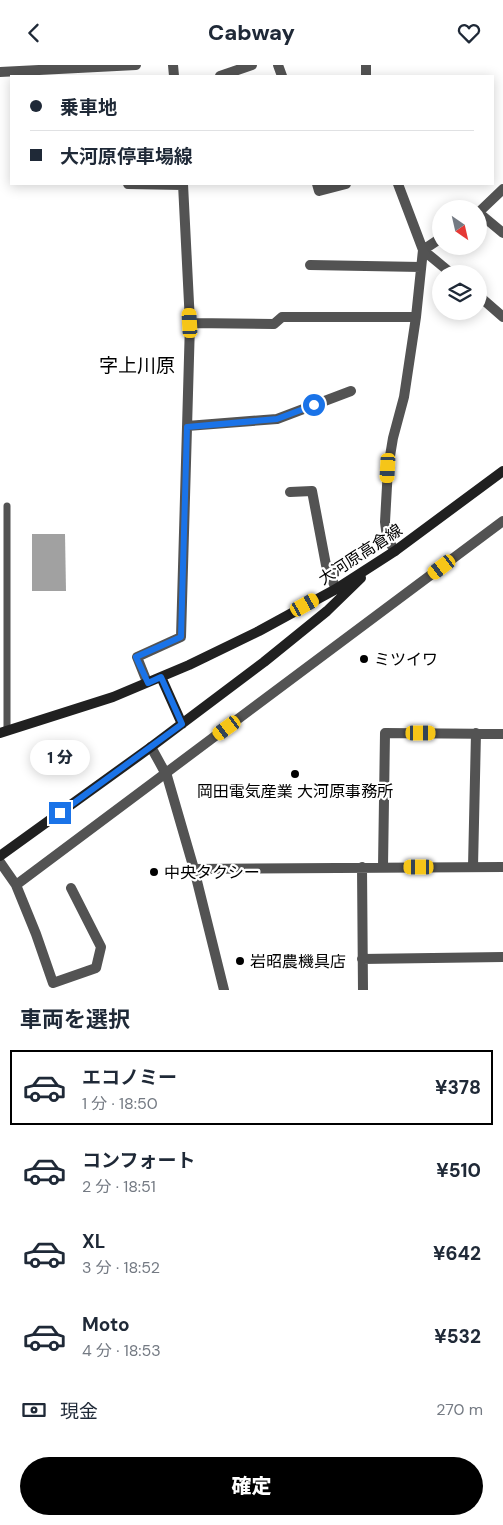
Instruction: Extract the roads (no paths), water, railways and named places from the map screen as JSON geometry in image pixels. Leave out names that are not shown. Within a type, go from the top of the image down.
[{"type":"main road","name":"大河原高倉線","points":[[4,732],[113,697],[148,683],[259,631],[336,589],[395,551],[503,471]]},
{"type":"main road","points":[[0,856],[151,747],[264,662],[327,611],[376,563]]},
{"type":"main road","points":[[161,677],[182,724]]},
{"type":"street","points":[[0,72],[52,73],[136,65]]},
{"type":"street","points":[[223,75],[252,65]]},
{"type":"street","points":[[148,683],[136,657],[181,637],[190,323],[183,185]]},
{"type":"street","points":[[317,185],[319,191],[342,185]]},
{"type":"street","points":[[395,551],[388,538],[385,522],[388,468],[393,438],[404,397],[416,317],[423,250],[398,185]]},
{"type":"street","points":[[488,204],[503,189]]},
{"type":"street","points":[[488,220],[503,233]]},
{"type":"street","points":[[423,250],[432,244]]},
{"type":"street","points":[[423,250],[441,265]]},
{"type":"street","points":[[310,265],[421,267]]},
{"type":"street","points":[[487,303],[503,317]]},
{"type":"street","points":[[190,323],[274,324],[282,317],[416,317]]},
{"type":"street","points":[[187,427],[277,419],[351,391]]},
{"type":"street","points":[[290,492],[312,491],[326,565],[336,589]]},
{"type":"street","points":[[16,885],[503,521]]},
{"type":"street","points":[[383,867],[385,733],[503,734]]},
{"type":"street","points":[[473,867],[476,733]]},
{"type":"street","points":[[151,747],[166,773],[194,869],[224,990]]},
{"type":"street","points":[[0,862],[16,885],[54,987],[96,968],[101,947],[71,888]]},
{"type":"street","points":[[362,867],[363,990]]},
{"type":"street","points":[[194,869],[503,867]]},
{"type":"street","points":[[362,959],[503,957]]},
{"type":"lane","points":[[4,732],[7,506]]},
{"type":"place","name":"ミツイワ","points":[[364,659]]},
{"type":"place","name":"岡田電気産業 大河原事務所","points":[[295,774]]},
{"type":"place","name":"中央タクシー","points":[[154,872]]},
{"type":"place","name":"岩昭農機具店","points":[[240,961]]},
{"type":"district","name":"字上川原","points":[[137,365]]}]
